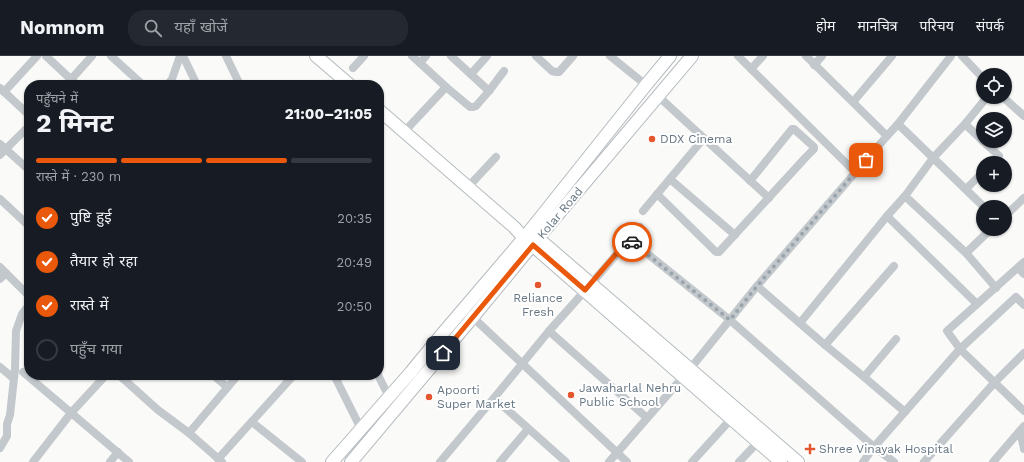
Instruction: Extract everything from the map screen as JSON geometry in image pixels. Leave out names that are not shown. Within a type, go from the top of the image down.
[{"type":"main road","points":[[316,56],[344,80]]},
{"type":"main road","name":"Kolar Road","points":[[351,462],[474,318],[531,238],[646,85],[670,56]]},
{"type":"main road","name":"Kolar Road","points":[[332,462],[411,372],[464,308],[531,238],[692,56]]},
{"type":"main road","points":[[646,85],[658,96]]},
{"type":"main road","points":[[384,114],[514,227],[531,238],[686,373],[798,462]]},
{"type":"main road","points":[[686,373],[731,419],[781,462]]},
{"type":"street","points":[[24,110],[2,90],[37,56]]},
{"type":"street","points":[[46,56],[69,80]]},
{"type":"street","points":[[74,80],[92,56]]},
{"type":"street","points":[[111,56],[137,80]]},
{"type":"street","points":[[171,80],[182,56]]},
{"type":"street","points":[[182,56],[194,80]]},
{"type":"street","points":[[226,56],[238,80]]},
{"type":"street","points":[[353,68],[364,56]]},
{"type":"street","points":[[412,56],[470,107],[476,106],[504,71]]},
{"type":"street","points":[[420,62],[426,56]]},
{"type":"street","points":[[451,56],[490,90]]},
{"type":"street","points":[[471,74],[488,56]]},
{"type":"street","points":[[536,56],[552,71],[556,72],[559,72],[573,56]]},
{"type":"street","points":[[610,56],[646,85]]},
{"type":"street","points":[[738,56],[856,172]]},
{"type":"street","points":[[751,69],[763,56]]},
{"type":"street","points":[[806,56],[887,136]]},
{"type":"street","points":[[814,65],[822,56]]},
{"type":"street","points":[[853,102],[892,56]]},
{"type":"street","points":[[609,462],[686,373],[757,286],[898,124],[951,56]]},
{"type":"street","points":[[962,56],[976,71]]},
{"type":"street","points":[[404,132],[446,87]]},
{"type":"street","points":[[658,96],[769,198]]},
{"type":"street","points":[[800,323],[905,196],[933,158],[981,104]]},
{"type":"street","points":[[1011,104],[1024,116]]},
{"type":"street","points":[[898,124],[977,200]]},
{"type":"street","points":[[965,124],[976,134]]},
{"type":"street","points":[[657,194],[716,252],[719,252],[814,148],[801,135],[792,129],[750,181]]},
{"type":"street","points":[[24,130],[2,149],[24,166]]},
{"type":"street","points":[[643,211],[704,138]]},
{"type":"street","points":[[990,148],[999,156]]},
{"type":"street","points":[[468,188],[496,156]]},
{"type":"street","points":[[670,179],[735,235]]},
{"type":"street","points":[[966,189],[976,179]]},
{"type":"street","points":[[905,196],[966,253],[996,288]]},
{"type":"street","points":[[1012,209],[1024,198]]},
{"type":"street","points":[[0,199],[24,221]]},
{"type":"street","points":[[887,216],[977,304]]},
{"type":"street","points":[[440,462],[549,330],[640,227]]},
{"type":"street","points":[[966,253],[984,236]]},
{"type":"street","points":[[629,239],[730,320],[874,447],[894,462]]},
{"type":"street","points":[[825,345],[894,266]]},
{"type":"street","points":[[1022,268],[996,288],[947,331],[960,348],[1024,411]]},
{"type":"street","points":[[0,279],[3,270],[24,291]]},
{"type":"street","points":[[757,286],[905,412]]},
{"type":"street","points":[[863,462],[874,447],[960,348],[1016,297],[1024,305]]},
{"type":"street","points":[[464,308],[627,462]]},
{"type":"street","points":[[0,448],[7,436],[6,424],[10,415],[15,369],[16,331],[24,311]]},
{"type":"street","points":[[549,330],[647,418]]},
{"type":"street","points":[[864,377],[896,339]]},
{"type":"street","points":[[924,462],[995,382],[1024,353]]},
{"type":"street","points":[[0,367],[14,378]]},
{"type":"street","points":[[32,380],[129,462]]},
{"type":"street","points":[[33,462],[71,413],[101,380]]},
{"type":"street","points":[[125,380],[158,410],[189,433],[220,460],[289,380]]},
{"type":"street","points":[[219,380],[227,387]]},
{"type":"street","points":[[189,433],[233,380]]},
{"type":"street","points":[[336,380],[361,429]]},
{"type":"street","points":[[380,380],[389,397]]},
{"type":"street","points":[[494,398],[561,461]]},
{"type":"street","points":[[692,462],[731,419]]},
{"type":"street","points":[[252,422],[302,462]]},
{"type":"street","points":[[1022,428],[1024,449]]},
{"type":"street","points":[[993,462],[1022,428]]},
{"type":"street","points":[[500,462],[528,429]]},
{"type":"street","points":[[0,430],[7,436]]},
{"type":"street","points":[[739,462],[758,442]]},
{"type":"street","points":[[110,462],[118,452]]},
{"type":"way so far","points":[[632,242],[730,320],[757,286],[866,160]]},
{"type":"place","name":"DDX Cinema","points":[[652,139]]},
{"type":"place","name":"Reliance Fresh","points":[[538,285]]},
{"type":"place","name":"Jawaharlal Nehru Public School","points":[[571,395]]},
{"type":"place","name":"Apoorti Super Market","points":[[429,397]]},
{"type":"place","name":"Shree Vinayak Hospital","points":[[810,449]]},
{"type":"route","points":[[443,353],[474,318],[533,245],[585,290],[629,239],[632,242]]}]
